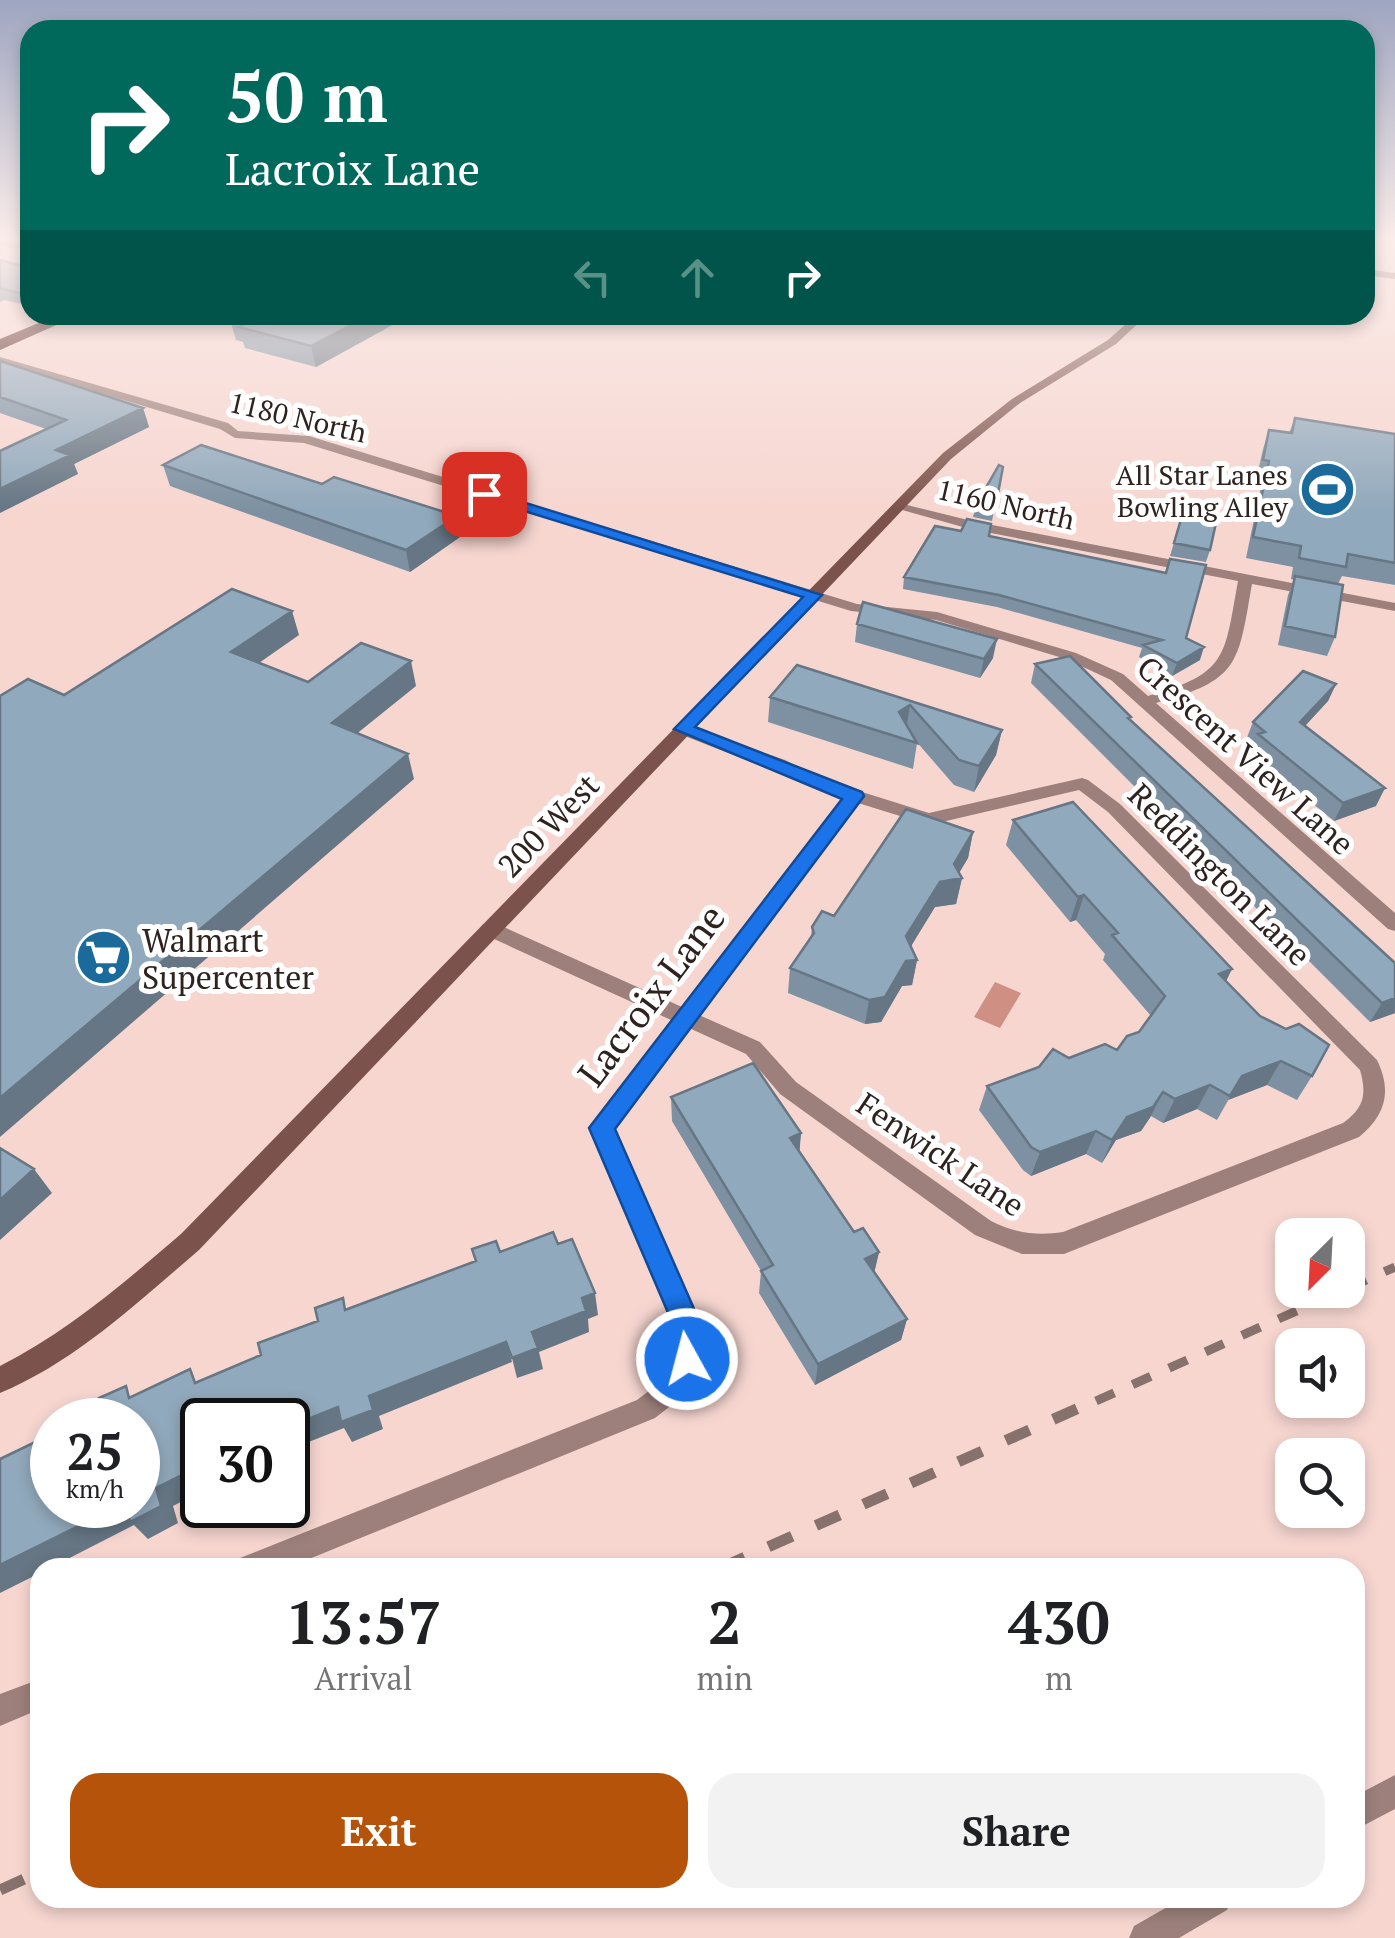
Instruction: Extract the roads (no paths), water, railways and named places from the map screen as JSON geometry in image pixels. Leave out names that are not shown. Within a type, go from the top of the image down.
[{"type":"highway","points":[[0,345],[39,328]]},
{"type":"street","name":"200 West","points":[[0,1380],[33,1364],[118,1304],[190,1242],[900,505],[975,432],[1127,328]]},
{"type":"street","name":"1180 North","points":[[0,360],[224,426],[235,434],[305,439],[814,595]]},
{"type":"street","name":"1160 North","points":[[900,505],[970,525],[1395,607]]},
{"type":"street","points":[[1146,701],[1196,689],[1223,671],[1230,656],[1246,578]]},
{"type":"street","name":"Crescent View Lane","points":[[814,595],[882,613],[937,616],[1071,656],[1117,677],[1395,924]]},
{"type":"street","name":"Reddington Lane","points":[[683,729],[854,796],[929,818],[1082,784],[1114,808],[1370,1066],[1377,1105]]},
{"type":"street","name":"Lacroix Lane","points":[[275,1558],[646,1409],[682,1381],[692,1336],[601,1128],[854,796]]},
{"type":"street","name":"Fenwick Lane","points":[[490,929],[753,1048],[788,1088],[983,1228],[1007,1242],[1035,1248],[1064,1243],[1351,1130],[1366,1120],[1377,1105]]},
{"type":"street","points":[[0,1710],[30,1698]]},
{"type":"street","points":[[1365,1808],[1395,1790]]},
{"type":"street","points":[[1146,1938],[1198,1908]]},
{"type":"railway","points":[[1365,1280],[1395,1267]]},
{"type":"railway","points":[[1096,1401],[1303,1308]]},
{"type":"railway","points":[[743,1558],[1101,1398]]},
{"type":"railway","points":[[0,1890],[30,1876]]},
{"type":"place","name":"All Star Lanes Bowling Alley","points":[[1327,490]]},
{"type":"place","name":"Walmart Supercenter","points":[[103,958]]}]
